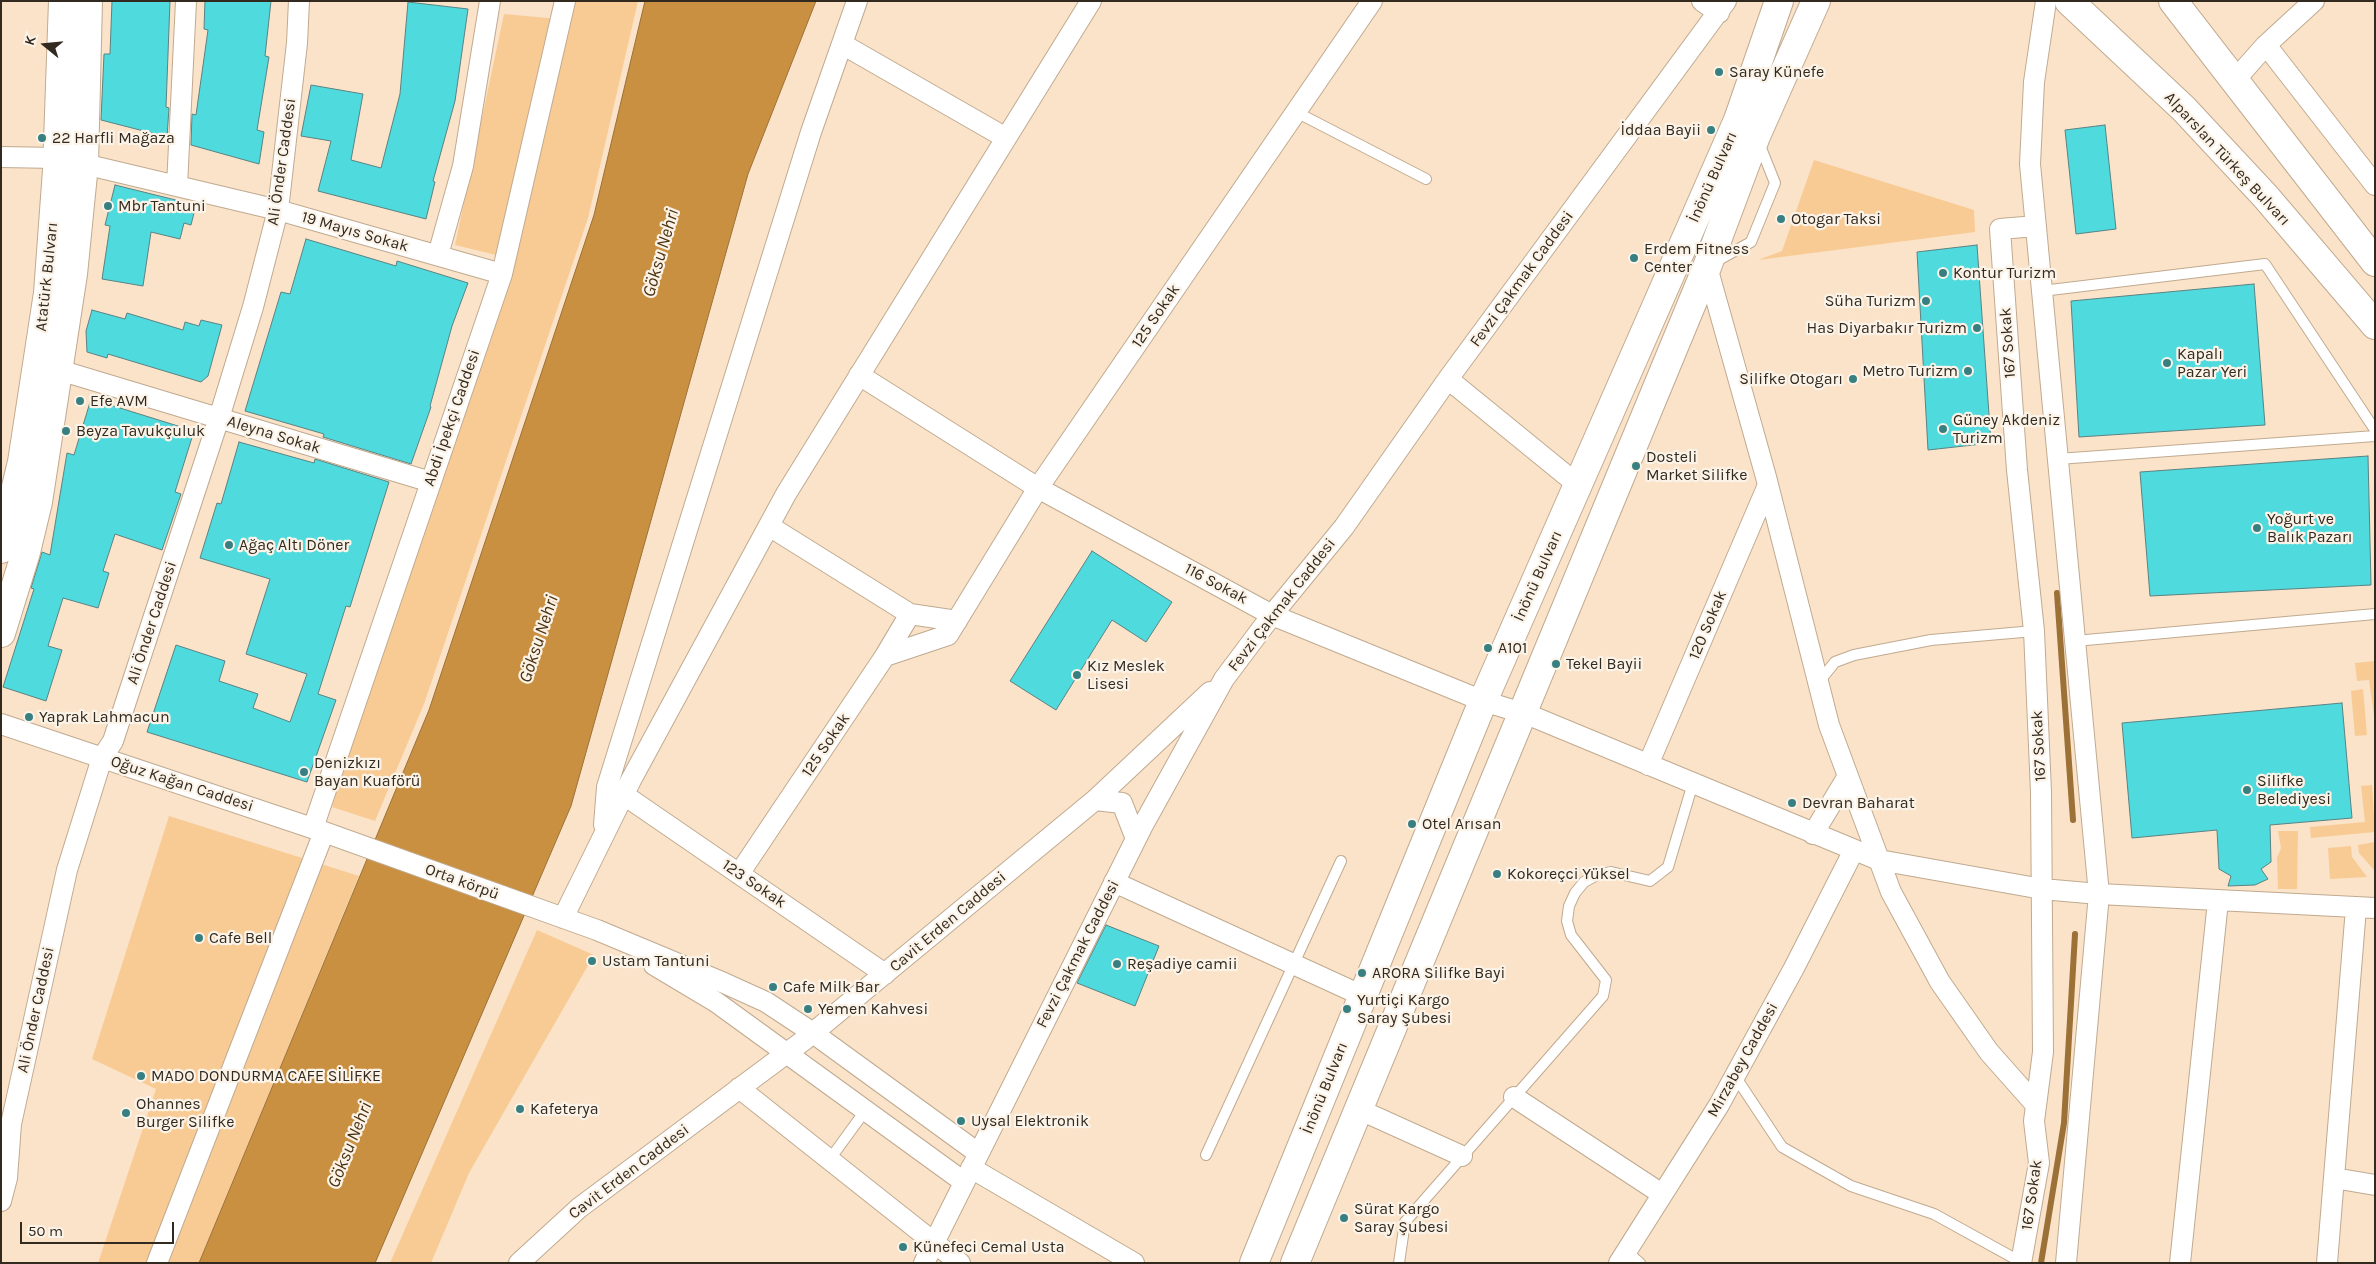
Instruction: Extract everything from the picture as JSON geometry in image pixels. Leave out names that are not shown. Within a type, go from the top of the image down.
[{"type":"main road","name":"Atatürk Bulvarı","points":[[1,549],[22,462],[48,293],[57,158],[63,1]]},
{"type":"main road","points":[[1,633],[26,552],[38,502],[73,274],[84,164],[88,1]]},
{"type":"main road","name":"İnönü Bulvarı","points":[[1254,1263],[1483,701],[1738,120],[1779,1]]},
{"type":"main road","name":"İnönü Bulvarı","points":[[1295,1263],[1707,266],[1756,136],[1816,1]]},
{"type":"main road","name":"Alparslan Türkeş Bulvarı","points":[[2069,1],[2190,116],[2266,197],[2375,325]]},
{"type":"main road","points":[[2173,1],[2375,262]]},
{"type":"street","points":[[177,186],[186,1]]},
{"type":"street","name":"Ali Önder Caddesi","points":[[1,1201],[7,1178],[11,1124],[67,870],[102,758],[113,741],[219,418],[253,307],[278,210],[297,42],[299,1]]},
{"type":"street","points":[[438,255],[463,166],[490,1]]},
{"type":"street","name":"Abdi İpekçi Caddesi","points":[[158,1263],[318,830],[431,482],[502,274],[565,1]]},
{"type":"street","points":[[603,836],[607,786],[811,132],[857,1]]},
{"type":"street","points":[[563,918],[624,795],[769,526],[859,375],[1091,1]]},
{"type":"street","name":"125 Sokak","points":[[953,628],[1038,488],[1372,1]]},
{"type":"street","points":[[1702,1],[1722,7]]},
{"type":"street","points":[[2046,1],[2034,82],[2030,164],[2099,894],[2066,1263]]},
{"type":"street","points":[[2234,81],[2266,45],[2314,1]]},
{"type":"street","name":"Fevzi Çakmak Caddesi","points":[[924,1263],[1136,839],[1224,679],[1272,615],[1344,527],[1448,379],[1722,7]]},
{"type":"street","points":[[842,44],[1006,138]]},
{"type":"street","points":[[2266,45],[2375,185]]},
{"type":"street","name":"19 Mayıs Sokak","points":[[1,157],[57,158],[84,164],[278,210],[502,274]]},
{"type":"street","name":"167 Sokak","points":[[2021,1262],[2040,1163],[2034,1121],[2043,1052],[2041,792],[2034,631],[2017,470],[2000,229],[2036,226]]},
{"type":"street","points":[[1707,266],[1768,485],[1829,725],[1891,892],[1940,982],[1989,1052],[2036,1105]]},
{"type":"street","name":"Aleyna Sokak","points":[[59,370],[431,482]]},
{"type":"street","name":"116 Sokak","points":[[859,375],[1038,488],[1272,615],[1483,701],[1522,713],[1879,860],[2042,889],[2099,894],[2365,908]]},
{"type":"street","points":[[1448,379],[1578,485]]},
{"type":"street","name":"120 Sokak","points":[[1648,765],[1768,485]]},
{"type":"street","points":[[769,526],[910,614],[953,628]]},
{"type":"street","name":"125 Sokak","points":[[739,874],[885,656],[910,614]]},
{"type":"street","points":[[885,656],[953,628]]},
{"type":"street","name":"Cavit Erden Caddesi","points":[[519,1263],[579,1208],[786,1054],[885,974],[1095,800],[1224,679]]},
{"type":"street","name":"Oğuz Kağan Caddesi","points":[[1,724],[362,846]]},
{"type":"street","points":[[1814,834],[1848,776]]},
{"type":"street","name":"123 Sokak","points":[[624,795],[885,974]]},
{"type":"street","points":[[1095,800],[1122,803],[1136,839]]},
{"type":"street","name":"Orta körpü","points":[[362,846],[596,930]]},
{"type":"street","name":"Mirzabey Caddesi","points":[[1628,1259],[1662,1194],[1735,1076],[1794,968],[1854,850]]},
{"type":"street","points":[[1114,882],[1363,996]]},
{"type":"street","points":[[2180,1263],[2218,901]]},
{"type":"street","points":[[2328,1263],[2334,1178],[2365,908]]},
{"type":"street","points":[[596,930],[766,1002],[813,1033],[971,1168]]},
{"type":"street","points":[[596,930],[716,1002],[865,1111],[971,1168],[1134,1263]]},
{"type":"street","points":[[739,1088],[935,1241],[960,1263]]},
{"type":"street","points":[[1514,1097],[1662,1194]]},
{"type":"street","points":[[1358,1109],[1462,1156]]},
{"type":"street","points":[[2334,1178],[2375,1185]]},
{"type":"lane","points":[[1296,112],[1426,179]]},
{"type":"lane","points":[[2042,291],[2265,264],[2375,430]]},
{"type":"lane","points":[[2058,459],[2375,436]]},
{"type":"lane","points":[[2075,641],[2375,614]]},
{"type":"lane","points":[[1818,683],[1835,662],[1854,655],[1931,640],[2034,631]]},
{"type":"lane","points":[[1399,1263],[1405,1222],[1603,996],[1606,980],[1571,935],[1568,921],[1569,906],[1575,893],[1584,882],[1597,875],[1611,872],[1650,881],[1668,867],[1693,783]]},
{"type":"lane","points":[[1206,1155],[1341,861]]},
{"type":"lane","points":[[1735,1076],[1782,1148],[1851,1186],[1934,1214],[2021,1262]]},
{"type":"lane","points":[[830,1159],[865,1111]]},
{"type":"shaded area","points":[[574,1],[638,1],[588,218],[424,704],[375,821],[332,807],[500,256],[455,245],[504,14],[570,20]]},
{"type":"shaded area","points":[[1814,160],[1974,210],[1975,232],[1758,260],[1782,251]]},
{"type":"shaded area","points":[[2375,661],[2374,716],[2369,680],[2357,681],[2355,663]]},
{"type":"shaded area","points":[[2363,689],[2367,735],[2355,736],[2351,691]]},
{"type":"shaded area","points":[[2372,785],[2375,832],[2311,838],[2310,827],[2365,822],[2361,786]]},
{"type":"shaded area","points":[[169,816],[359,876],[199,1263],[98,1263],[156,1089],[92,1059]]},
{"type":"shaded area","points":[[2278,831],[2298,831],[2297,889],[2278,889],[2277,858],[2281,848]]},
{"type":"shaded area","points":[[2375,842],[2375,871],[2359,853],[2358,845]]},
{"type":"shaded area","points":[[2351,846],[2352,857],[2367,877],[2330,879],[2328,848]]},
{"type":"shaded area","points":[[537,930],[594,955],[469,1173],[431,1263],[390,1263]]},
{"type":"water","name":"Göksu Nehri","points":[[645,1],[816,1],[748,174],[571,806],[375,1263],[199,1263],[429,710],[594,215]]},
{"type":"building","points":[[112,1],[170,1],[166,107],[169,108],[167,137],[101,120],[104,54],[110,54]]},
{"type":"building","points":[[205,1],[271,1],[265,56],[269,57],[257,130],[264,132],[259,164],[191,145],[192,114],[196,115],[208,30],[204,29]]},
{"type":"building","points":[[408,2],[468,9],[455,101],[433,181],[435,182],[426,219],[318,191],[331,141],[301,136],[311,85],[363,94],[351,160],[381,168],[400,94]]},
{"type":"building","points":[[2105,125],[2116,229],[2076,234],[2065,130]]},
{"type":"building","points":[[115,185],[196,205],[191,225],[184,223],[180,239],[151,232],[143,286],[102,279],[110,226],[105,225]]},
{"type":"building","points":[[306,239],[396,266],[397,261],[468,283],[452,326],[431,407],[411,464],[323,437],[324,434],[245,411],[281,292],[290,294]]},
{"type":"building","points":[[1977,245],[1991,443],[1928,450],[1917,252]]},
{"type":"building","name":"Kapalı Pazar Yeri","points":[[2254,284],[2265,425],[2079,437],[2071,301]]},
{"type":"building","points":[[92,310],[125,319],[127,313],[183,330],[185,322],[199,326],[201,320],[222,325],[208,376],[201,382],[108,354],[107,358],[87,352],[86,331]]},
{"type":"building","points":[[91,399],[194,431],[175,492],[181,494],[162,550],[115,534],[103,571],[109,573],[98,608],[63,598],[48,646],[62,650],[46,701],[3,687],[34,589],[31,588],[42,552],[50,555],[67,453],[74,455]]},
{"type":"building","points":[[239,442],[314,463],[315,459],[389,482],[350,607],[346,606],[318,694],[336,700],[307,782],[147,732],[176,645],[225,661],[219,681],[258,694],[253,708],[290,722],[307,674],[246,654],[270,579],[200,558],[217,503],[221,504]]},
{"type":"building","name":"Yoğurt ve Balık Pazarı","points":[[2368,456],[2371,585],[2150,596],[2140,472]]},
{"type":"building","points":[[1092,551],[1172,602],[1146,642],[1112,620],[1056,710],[1010,681]]},
{"type":"building","points":[[2342,703],[2352,818],[2270,825],[2271,862],[2261,869],[2268,879],[2255,885],[2228,886],[2231,876],[2219,869],[2217,830],[2132,838],[2122,723]]},
{"type":"building","name":"Reşadiye camii","points":[[1106,925],[1159,946],[1135,1006],[1077,983]]},
{"type":"waterway","points":[[2057,593],[2073,820]]},
{"type":"waterway","points":[[2041,1263],[2064,1123],[2075,934]]},
{"type":"place","name":"Saray Künefe","points":[[1719,72]]},
{"type":"place","name":"İddaa Bayii","points":[[1711,130]]},
{"type":"place","name":"22 Harfli Mağaza","points":[[42,138]]},
{"type":"place","name":"Mbr Tantuni","points":[[108,206]]},
{"type":"place","name":"Otogar Taksi","points":[[1781,219]]},
{"type":"place","name":"Erdem Fitness Center","points":[[1634,258]]},
{"type":"place","name":"Kontur Turizm","points":[[1943,273]]},
{"type":"place","name":"Süha Turizm","points":[[1926,301]]},
{"type":"place","name":"Has Diyarbakır Turizm","points":[[1977,328]]},
{"type":"place","name":"Kapalı Pazar Yeri","points":[[2167,363]]},
{"type":"place","name":"Metro Turizm","points":[[1968,371]]},
{"type":"place","name":"Silifke Otogarı","points":[[1853,379]]},
{"type":"place","name":"Efe AVM","points":[[80,401]]},
{"type":"place","name":"Güney Akdeniz Turizm","points":[[1943,429]]},
{"type":"place","name":"Beyza Tavukçuluk","points":[[66,431]]},
{"type":"place","name":"Dosteli Market Silifke","points":[[1636,466]]},
{"type":"place","name":"Yoğurt ve Balık Pazarı","points":[[2257,528]]},
{"type":"place","name":"Ağaç Altı Döner","points":[[229,545]]},
{"type":"place","name":"A101","points":[[1488,648]]},
{"type":"place","name":"Tekel Bayii","points":[[1556,664]]},
{"type":"place","name":"Kız Meslek Lisesi","points":[[1077,675]]},
{"type":"place","name":"Yaprak Lahmacun","points":[[29,717]]},
{"type":"place","name":"Denizkızı Bayan Kuaförü","points":[[304,772]]},
{"type":"place","name":"Silifke Belediyesi","points":[[2247,790]]},
{"type":"place","name":"Devran Baharat","points":[[1792,803]]},
{"type":"place","name":"Otel Arısan","points":[[1412,824]]},
{"type":"place","name":"Kokoreçci Yüksel","points":[[1497,874]]},
{"type":"place","name":"Cafe Bell","points":[[199,938]]},
{"type":"place","name":"Ustam Tantuni","points":[[592,961]]},
{"type":"place","name":"Reşadiye camii","points":[[1117,964]]},
{"type":"place","name":"ARORA Silifke Bayi","points":[[1362,973]]},
{"type":"place","name":"Cafe Milk Bar","points":[[773,987]]},
{"type":"place","name":"Yemen Kahvesi","points":[[808,1009]]},
{"type":"place","name":"Yurtiçi Kargo Saray Şubesi","points":[[1347,1009]]},
{"type":"place","name":"MADO DONDURMA CAFE SİLİFKE","points":[[141,1076]]},
{"type":"place","name":"Kafeterya","points":[[520,1109]]},
{"type":"place","name":"Ohannes Burger Silifke","points":[[126,1113]]},
{"type":"place","name":"Uysal Elektronik","points":[[961,1121]]},
{"type":"place","name":"Sürat Kargo Saray Şubesi","points":[[1344,1218]]},
{"type":"place","name":"Künefeci Cemal Usta","points":[[903,1247]]}]
